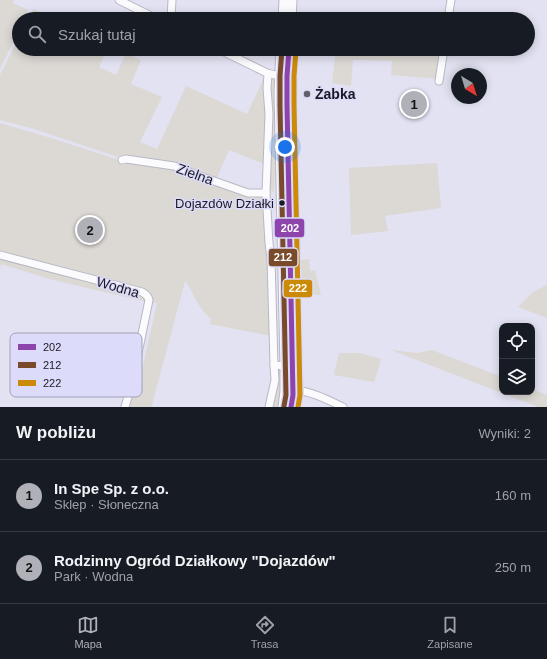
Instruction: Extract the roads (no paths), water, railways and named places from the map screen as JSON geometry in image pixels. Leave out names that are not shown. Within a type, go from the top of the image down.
[{"type":"main road","points":[[283,12],[284,0]]},
{"type":"main road","points":[[291,12],[292,0]]},
{"type":"main road","points":[[280,56],[279,107],[292,390],[291,407]]},
{"type":"main road","points":[[283,407],[285,391],[286,106],[288,56]]},
{"type":"street","points":[[119,0],[143,12]]},
{"type":"street","points":[[171,12],[172,0]]},
{"type":"street","points":[[449,12],[451,0]]},
{"type":"street","points":[[232,56],[268,74],[279,76]]},
{"type":"street","points":[[438,81],[443,56]]},
{"type":"street","points":[[268,74],[267,88],[269,114],[266,193],[271,259],[275,380],[269,407]]},
{"type":"street","name":"Zielna","points":[[122,160],[126,159],[174,166],[248,193],[266,193]]},
{"type":"street","name":"Wodna","points":[[0,255],[142,292],[147,295],[149,300],[142,334]]},
{"type":"street","points":[[274,365],[285,366]]},
{"type":"street","points":[[292,390],[323,397],[343,407]]},
{"type":"street","name":"Wodna","points":[[125,407],[128,397]]},
{"type":"place","name":"Żabka","points":[[307,94]]},
{"type":"place","name":"In Spe Sp. z o.o.","points":[[414,104]]},
{"type":"place","name":"Dojazdów Działki","points":[[282,203]]},
{"type":"place","name":"Rodzinny Ogród Działkowy \"Dojazdów\"","points":[[90,230]]}]
